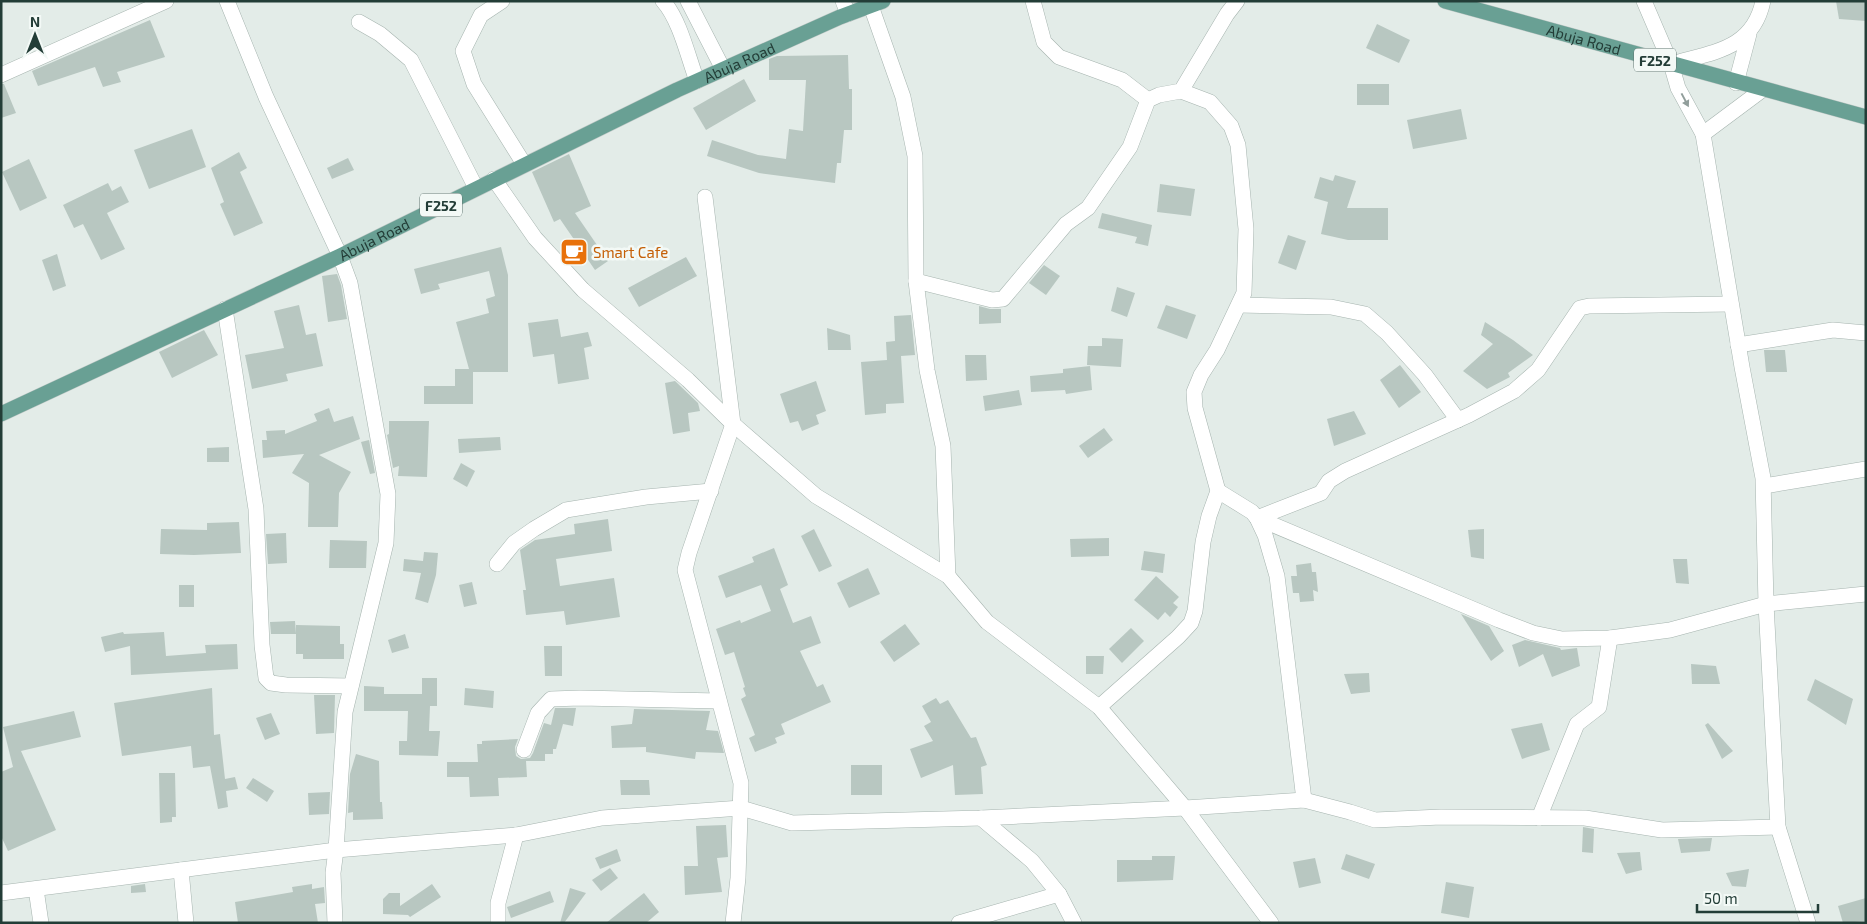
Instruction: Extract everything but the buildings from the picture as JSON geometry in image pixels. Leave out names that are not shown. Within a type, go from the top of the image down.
[{"type":"main road","name":"Abuja Road","points":[[1445,1],[1736,83],[1866,117]]},
{"type":"main road","name":"Abuja Road","points":[[1,414],[340,256],[494,178],[846,8],[877,3]]},
{"type":"street","points":[[1,75],[166,1]]},
{"type":"street","points":[[228,1],[266,97],[340,256],[350,283],[388,494],[386,543],[345,712],[333,873],[334,923]]},
{"type":"street","points":[[502,1],[481,15],[463,51],[474,84],[524,164]]},
{"type":"street","points":[[663,1],[669,8],[697,81]]},
{"type":"street","points":[[688,1],[723,69]]},
{"type":"street","points":[[1033,1],[1044,42],[1059,57],[1122,80],[1148,100]]},
{"type":"street","points":[[1181,91],[1227,14],[1238,1]]},
{"type":"street","points":[[1644,1],[1671,64],[1678,88],[1703,134],[1738,345],[1764,486],[1766,604],[1778,827],[1808,923]]},
{"type":"street","points":[[1736,83],[1749,34],[1760,16],[1763,1]]},
{"type":"street","points":[[877,3],[903,97],[915,156],[916,282],[927,370],[943,446],[948,576]]},
{"type":"street","points":[[358,22],[380,34],[411,60],[476,188]]},
{"type":"street","points":[[1671,64],[1734,45],[1749,34]]},
{"type":"street","points":[[1703,134],[1762,90]]},
{"type":"street","points":[[916,282],[992,300],[1003,299],[1066,224],[1088,208],[1130,147],[1148,100],[1159,95],[1181,91],[1210,102],[1231,126],[1238,145],[1246,228],[1244,293],[1217,350],[1200,375],[1194,392],[1195,408],[1218,491],[1209,516],[1203,542],[1195,611],[1191,623],[1178,637],[1098,707]]},
{"type":"street","points":[[494,178],[535,238],[583,290],[688,380],[734,424],[816,496],[948,576],[986,622],[1098,707],[1185,808],[1271,923]]},
{"type":"street","points":[[705,197],[734,424],[685,570],[741,783],[738,878],[733,923]]},
{"type":"street","points":[[1257,518],[1320,493],[1329,481],[1345,471],[1458,420],[1514,391],[1538,370],[1580,308],[1589,306],[1731,304]]},
{"type":"street","points":[[1239,305],[1331,307],[1365,314],[1387,333],[1425,375],[1458,420]]},
{"type":"street","points":[[226,309],[256,509],[262,645],[266,678],[271,683],[286,685],[351,686]]},
{"type":"street","points":[[1738,345],[1833,330],[1866,333]]},
{"type":"street","points":[[1764,486],[1866,469]]},
{"type":"street","points":[[497,564],[514,543],[566,510],[646,497],[711,491]]},
{"type":"street","points":[[1218,491],[1252,512],[1257,518],[1277,576],[1304,800]]},
{"type":"street","points":[[1257,518],[1533,633],[1562,639],[1610,638],[1670,630],[1766,604],[1866,594]]},
{"type":"street","points":[[1539,818],[1577,724],[1598,707],[1610,638]]},
{"type":"street","points":[[524,750],[538,713],[551,699],[719,701]]},
{"type":"street","points":[[1,893],[336,850],[516,835],[602,818],[741,808],[792,823],[982,818],[1304,800],[1375,820],[1441,817],[1585,818],[1662,830],[1778,827]]},
{"type":"street","points":[[982,818],[1032,861],[1059,894],[1074,923]]},
{"type":"street","points":[[498,923],[498,903],[516,835]]},
{"type":"street","points":[[181,870],[186,923]]},
{"type":"street","points":[[36,889],[42,923]]},
{"type":"street","points":[[959,923],[1059,894]]},
{"type":"place","name":"Smart Cafe","points":[[574,252]]}]
